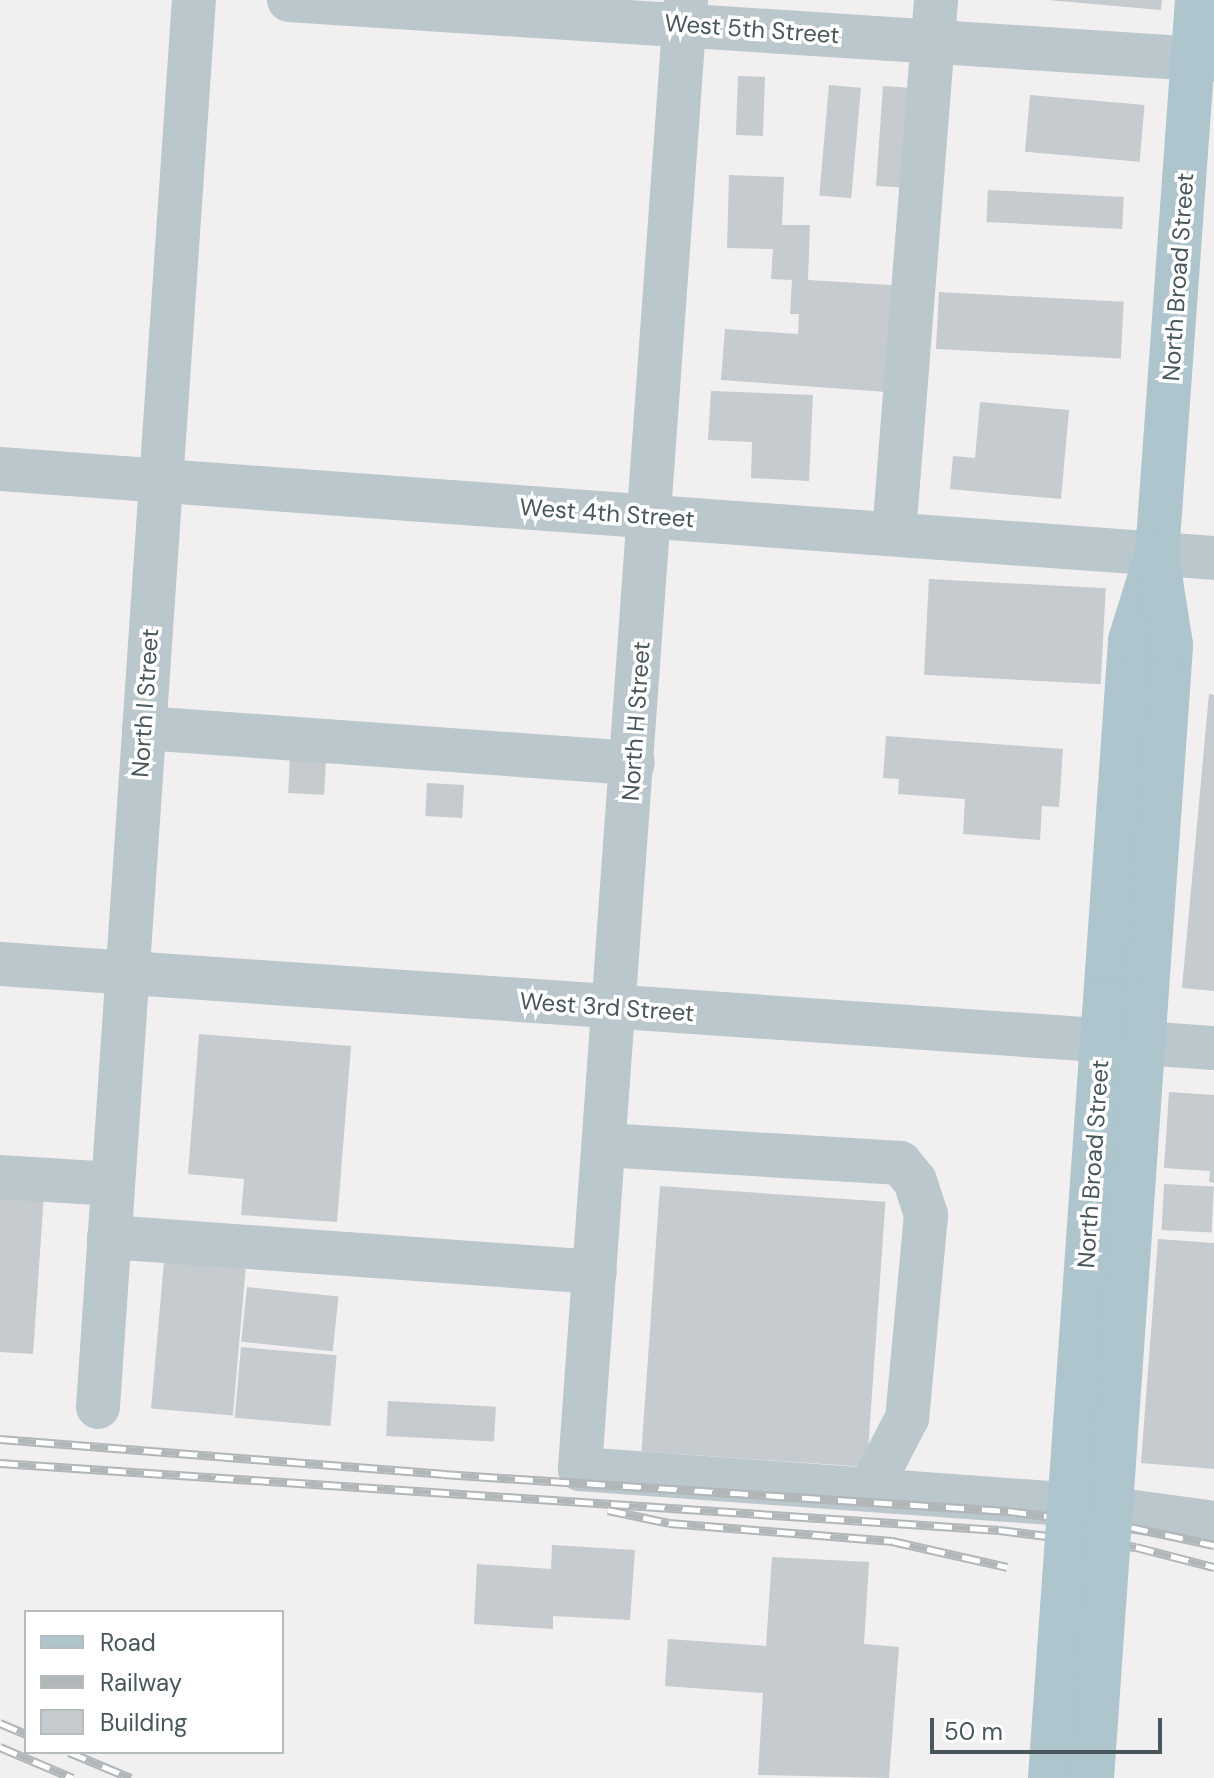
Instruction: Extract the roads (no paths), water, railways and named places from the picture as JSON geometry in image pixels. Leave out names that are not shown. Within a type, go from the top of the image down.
[{"type":"main road","name":"North Broad Street","points":[[1050,1778],[1125,1002],[1171,645],[1157,554],[1204,60],[1197,0]]},
{"type":"main road","name":"North Broad Street","points":[[1092,1778],[1125,1002]]},
{"type":"street","name":"North I Street","points":[[98,1407],[194,0]]},
{"type":"street","name":"West 5th Street","points":[[289,0],[934,20],[1204,60]]},
{"type":"street","name":"North H Street","points":[[685,12],[616,1007],[580,1469],[880,1488]]},
{"type":"street","points":[[894,534],[934,20]]},
{"type":"street","name":"West 4th Street","points":[[0,469],[1214,558]]},
{"type":"street","points":[[144,728],[633,763]]},
{"type":"street","name":"West 3rd Street","points":[[0,964],[1214,1048]]},
{"type":"street","points":[[1091,1506],[1122,1042]]},
{"type":"street","points":[[605,1145],[900,1163],[915,1181],[926,1215],[907,1418],[878,1474],[880,1488],[1091,1506],[1214,1523]]},
{"type":"street","points":[[0,1177],[112,1184]]},
{"type":"street","points":[[109,1237],[595,1272]]},
{"type":"railway","points":[[0,1439],[443,1474],[1008,1511],[1130,1527],[1214,1545]]},
{"type":"railway","points":[[0,1463],[999,1530],[1136,1547],[1214,1567]]},
{"type":"railway","points":[[608,1510],[669,1523],[892,1541],[1007,1567]]},
{"type":"railway","points":[[0,1723],[24,1733]]},
{"type":"railway","points":[[0,1747],[73,1778]]},
{"type":"railway","points":[[74,1754],[131,1778]]}]
